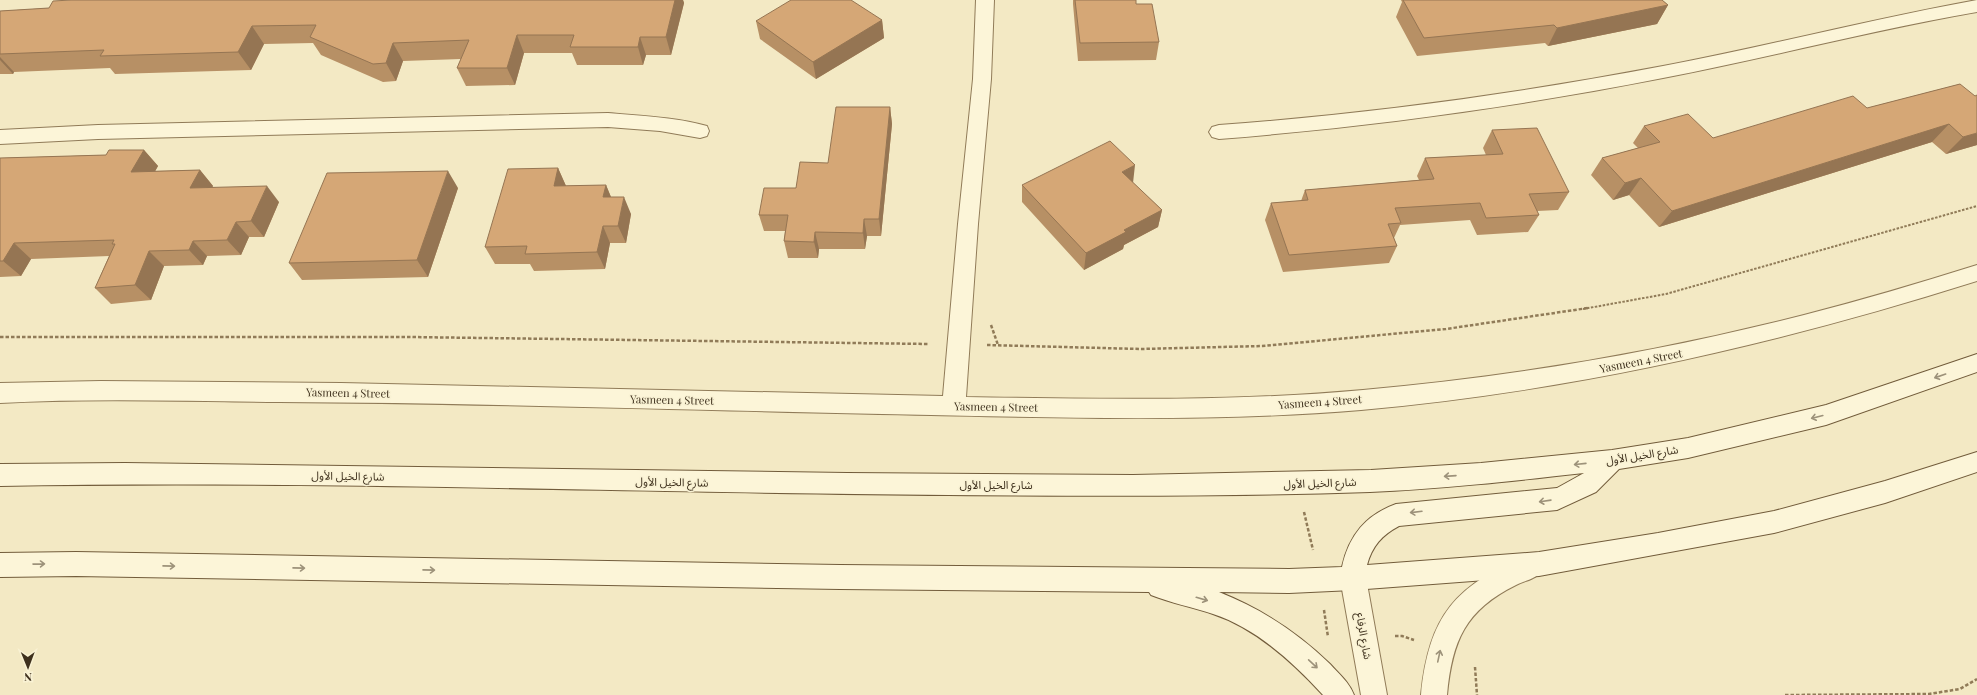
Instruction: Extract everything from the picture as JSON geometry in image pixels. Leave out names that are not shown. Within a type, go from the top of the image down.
[{"type":"street","points":[[954,407],[968,224],[982,79],[985,0]]},
{"type":"street","points":[[1218,132],[1282,128],[1484,103],[1622,80],[1872,26],[1977,6]]},
{"type":"street","points":[[0,137],[98,132],[608,120],[660,124],[700,131]]},
{"type":"street","name":"Yasmeen 4 Street","points":[[0,393],[176,391],[351,392],[954,407],[1120,408],[1270,406],[1417,395],[1541,378],[1690,351],[1814,321],[1977,273]]},
{"type":"street","name":"شارع الخيل الأول","points":[[0,475],[125,473],[839,484],[1133,486],[1371,481],[1481,474],[1612,460],[1688,448],[1826,415],[1977,364]]},
{"type":"street","name":"شارع الرفاع","points":[[1374,695],[1353,578],[1355,558],[1363,539],[1377,524],[1396,515],[1557,499],[1580,490],[1599,477],[1612,460]]},
{"type":"street","points":[[0,565],[92,564],[832,577],[1138,580],[1289,581],[1353,578],[1539,564],[1774,522],[1885,492],[1977,462]]},
{"type":"street","points":[[1434,695],[1434,678],[1441,648],[1455,617],[1478,593],[1507,575],[1539,564]]},
{"type":"street","points":[[1138,580],[1214,603],[1249,618],[1282,638],[1314,665],[1341,695]]},
{"type":"path","points":[[0,337],[410,337],[959,344],[1141,349],[1262,346],[1446,329],[1558,314],[1666,294],[1977,206]]},
{"type":"path","points":[[1476,667],[1477,695]]},
{"type":"path","points":[[1785,695],[1929,694],[1960,689],[1977,679]]},
{"type":"building","points":[[675,0],[666,37],[640,37],[638,47],[570,47],[574,35],[517,35],[507,68],[457,68],[469,40],[393,43],[386,63],[373,64],[310,37],[316,25],[252,26],[238,52],[100,56],[104,50],[0,54],[0,11],[49,8],[53,1]]},
{"type":"building","points":[[791,0],[851,0],[882,20],[813,62],[756,21]]},
{"type":"building","points":[[1075,0],[1136,0],[1136,4],[1152,4],[1159,42],[1080,43]]},
{"type":"building","points":[[1403,0],[1662,0],[1668,5],[1557,28],[1554,25],[1424,38]]},
{"type":"building","points":[[1960,84],[1975,96],[1977,95],[1977,133],[1963,137],[1949,124],[1672,211],[1641,178],[1625,183],[1602,158],[1660,142],[1644,126],[1688,114],[1713,138],[1853,96],[1867,108]]},
{"type":"building","points":[[836,107],[890,107],[879,219],[864,219],[863,233],[815,232],[814,242],[784,241],[788,215],[759,215],[764,188],[796,188],[800,162],[828,163]]},
{"type":"building","points":[[1537,128],[1569,192],[1529,194],[1539,215],[1486,218],[1480,203],[1395,208],[1401,223],[1388,224],[1397,246],[1289,255],[1271,203],[1308,200],[1305,190],[1434,179],[1425,158],[1503,154],[1492,130]]},
{"type":"building","points":[[1110,141],[1135,165],[1122,172],[1162,210],[1124,230],[1126,232],[1086,253],[1022,185]]},
{"type":"building","points":[[109,150],[144,150],[131,172],[200,170],[190,188],[267,186],[251,221],[236,222],[227,240],[193,241],[189,250],[149,251],[135,285],[95,288],[115,244],[112,244],[114,240],[14,243],[3,261],[0,261],[0,158],[106,155]]},
{"type":"building","points":[[558,168],[554,186],[606,185],[603,197],[624,197],[618,226],[603,226],[597,252],[525,254],[527,246],[485,247],[508,169]]},
{"type":"building","points":[[448,171],[417,260],[289,263],[327,173]]}]
